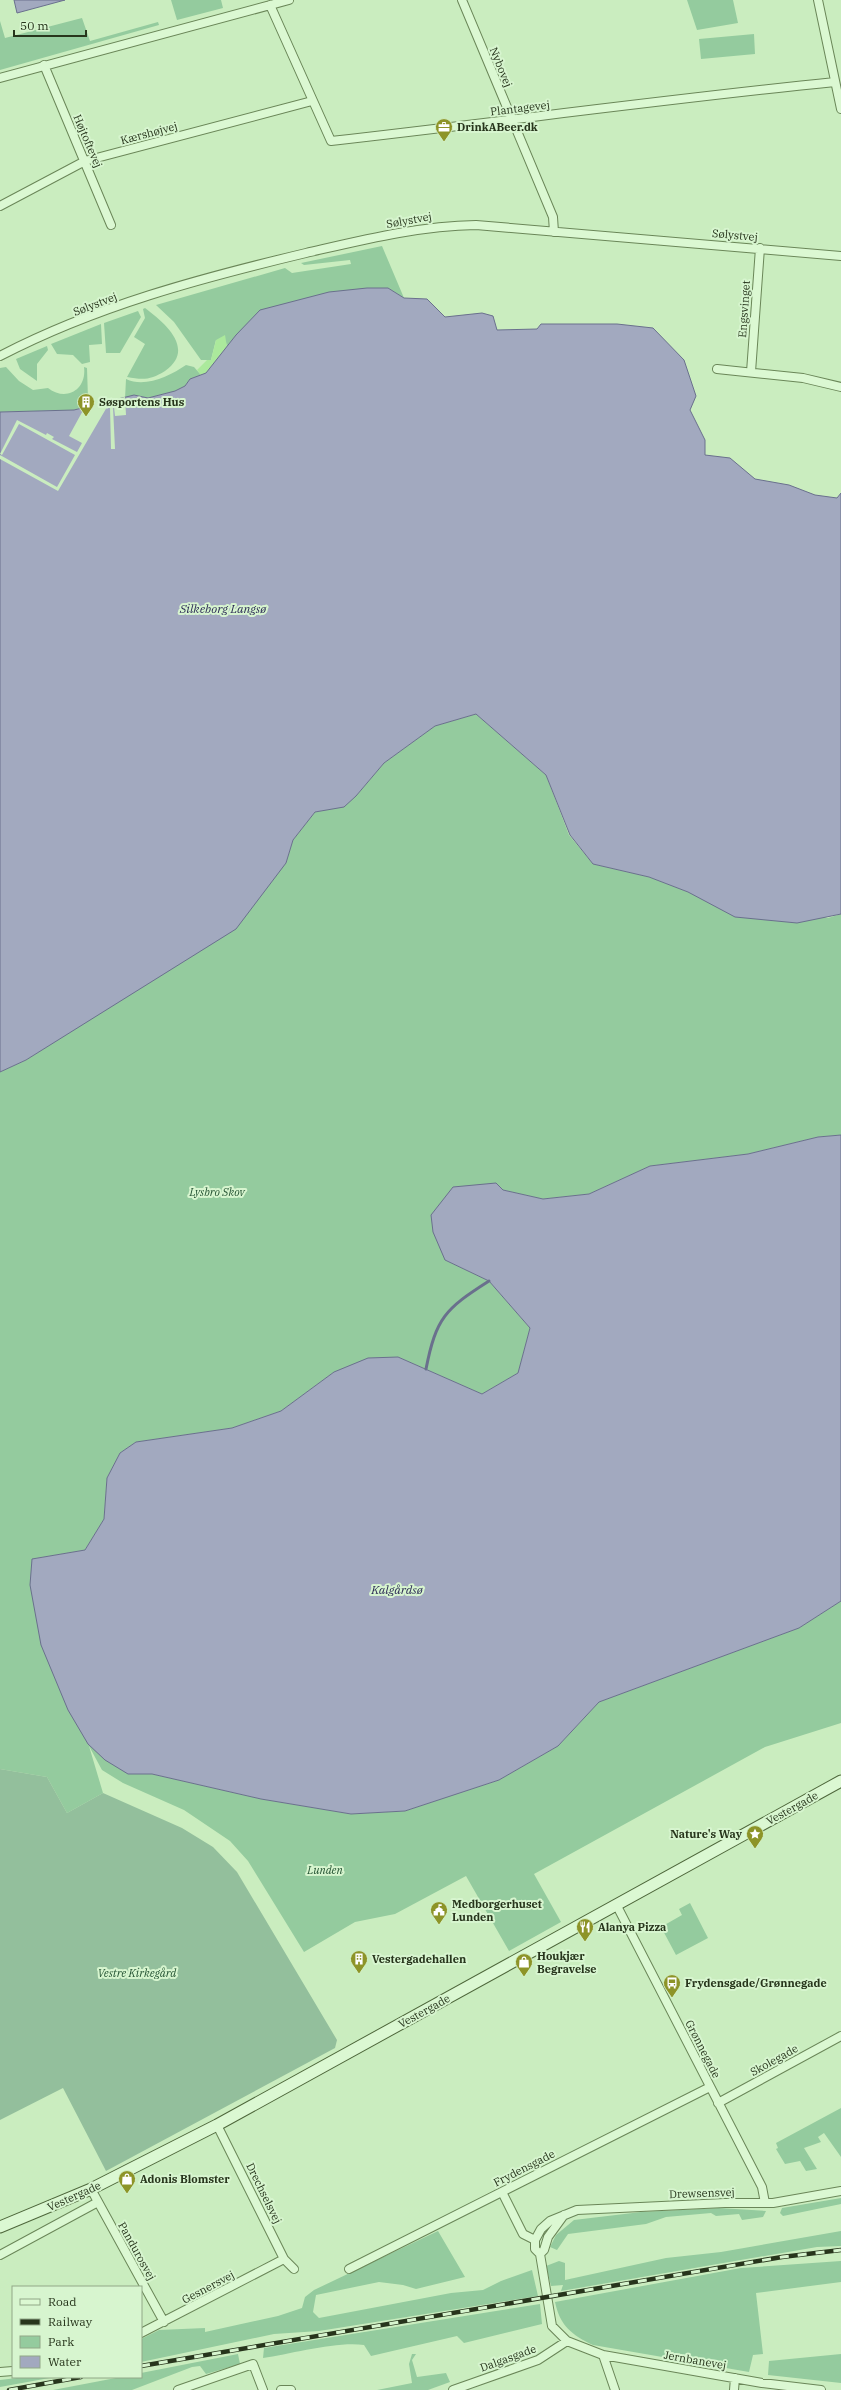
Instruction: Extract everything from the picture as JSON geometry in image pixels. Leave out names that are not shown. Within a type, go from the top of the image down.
[{"type":"street","points":[[0,78],[289,0]]},
{"type":"street","name":"Nybovej","points":[[462,0],[511,120],[554,217],[554,232]]},
{"type":"street","points":[[818,0],[841,109]]},
{"type":"street","name":"Plantagevej","points":[[270,4],[331,141],[700,96],[835,82]]},
{"type":"street","name":"Højtoftevej","points":[[44,65],[111,225]]},
{"type":"street","name":"Kærshøjvej","points":[[0,206],[85,161],[312,101]]},
{"type":"street","name":"Sølystvej","points":[[0,356],[33,339],[141,298],[234,270],[386,235],[437,226],[476,225],[841,256]]},
{"type":"street","name":"Engsvinget","points":[[751,372],[760,248]]},
{"type":"street","points":[[717,369],[803,378],[841,387]]},
{"type":"street","name":"Vestergade","points":[[0,2227],[91,2189],[217,2125],[617,1906],[841,1781]]},
{"type":"street","name":"Grønnegade","points":[[617,1906],[762,2187],[765,2203]]},
{"type":"street","name":"Skolegade","points":[[718,2103],[841,2036]]},
{"type":"street","name":"Frydensgade","points":[[349,2269],[710,2087]]},
{"type":"street","name":"Drechselsvej","points":[[217,2125],[284,2259],[294,2269]]},
{"type":"street","name":"Pandurosvej","points":[[91,2189],[164,2322]]},
{"type":"street","name":"Drewsensvej","points":[[535,2240],[541,2229],[550,2221],[564,2215],[590,2208],[725,2202],[765,2203],[841,2191]]},
{"type":"street","points":[[502,2192],[523,2234],[535,2240],[535,2249],[540,2254],[552,2326],[567,2341]]},
{"type":"street","points":[[0,2255],[98,2202]]},
{"type":"street","points":[[540,2254],[544,2250],[548,2237],[564,2215]]},
{"type":"street","name":"Gesnersvej","points":[[142,2333],[284,2259]]},
{"type":"street","name":"Jernbanevej","points":[[567,2341],[603,2355],[735,2378],[821,2390]]},
{"type":"street","name":"Dalgasgade","points":[[453,2390],[538,2360],[567,2341]]},
{"type":"street","points":[[603,2355],[615,2390]]},
{"type":"street","points":[[178,2390],[253,2364],[263,2390]]},
{"type":"street","points":[[0,2372],[12,2370]]},
{"type":"street","points":[[734,2390],[735,2378]]},
{"type":"street","points":[[281,2390],[291,2390]]},
{"type":"green space","points":[[171,0],[221,0],[223,8],[177,20]]},
{"type":"green space","points":[[687,0],[733,0],[738,23],[697,30]]},
{"type":"green space","points":[[82,18],[90,41],[158,22],[159,25],[0,70],[0,21],[5,38]]},
{"type":"green space","points":[[754,34],[755,54],[701,59],[699,39]]},
{"type":"green space","points":[[382,246],[404,298],[388,288],[236,335],[227,347],[226,343],[216,340],[211,360],[201,360],[174,322],[156,305],[285,268],[292,273],[351,264],[350,260],[304,265],[301,263]]},
{"type":"green space","points":[[145,308],[161,321],[174,337],[178,345],[178,354],[174,363],[165,371],[151,378],[138,379],[127,377],[145,344],[134,337],[145,318],[143,309]]},
{"type":"green space","points":[[138,311],[141,317],[120,353],[106,353],[104,323]]},
{"type":"green space","points":[[101,324],[102,344],[89,345],[90,362],[82,364],[73,355],[57,354],[51,344]]},
{"type":"green space","points":[[47,346],[48,350],[37,364],[37,381],[20,369],[16,359]]},
{"type":"green space","points":[[186,365],[194,367],[201,375],[190,379],[185,386],[175,391],[148,398],[135,395],[125,399],[126,379],[141,382],[157,380]]},
{"type":"green space","points":[[6,367],[19,381],[33,390],[48,388],[62,394],[68,394],[79,387],[84,375],[84,367],[87,368],[88,399],[83,407],[74,410],[0,412],[0,368]]},
{"type":"green space","name":"Lysbro Skov","points":[[476,714],[546,775],[569,835],[593,864],[649,877],[688,892],[828,918],[841,914],[841,1135],[818,1137],[748,1154],[650,1166],[589,1194],[543,1199],[503,1190],[445,1260],[489,1281],[530,1328],[518,1373],[482,1394],[398,1357],[334,1372],[281,1411],[232,1428],[136,1442],[120,1453],[107,1478],[104,1519],[85,1550],[33,1559],[128,1774],[152,1774],[261,1799],[351,1814],[405,1811],[499,1780],[558,1746],[599,1702],[799,1628],[841,1601],[841,1723],[765,1747],[534,1874],[561,1922],[509,1951],[466,1876],[395,1914],[355,1922],[304,1952],[248,1861],[230,1841],[184,1810],[123,1783],[102,1770],[89,1746],[103,1793],[67,1813],[47,1777],[0,1769],[0,1072],[26,1060],[101,1012],[286,863],[293,840],[315,812],[344,806],[356,796],[384,763],[435,726]]},
{"type":"green space","name":"Vestre Kirkegård","points":[[0,1769],[47,1777],[67,1813],[103,1793],[182,1828],[213,1847],[237,1872],[337,2040],[335,2048],[106,2171],[63,2088],[0,2120]]},
{"type":"green space","points":[[690,1903],[708,1938],[676,1955],[661,1927],[682,1915],[679,1909]]},
{"type":"green space","points":[[841,2108],[841,2157],[824,2133],[818,2137],[821,2142],[804,2148],[817,2169],[806,2171],[800,2161],[785,2164],[776,2149],[778,2148],[776,2143]]},
{"type":"green space","points":[[841,2198],[841,2204],[783,2216],[780,2213],[782,2208]]},
{"type":"green space","points":[[719,2208],[766,2211],[763,2217],[742,2220],[739,2214],[716,2216],[711,2213],[666,2217],[646,2224],[568,2234],[557,2250],[550,2247],[556,2235],[574,2220],[641,2212]]},
{"type":"green space","points":[[438,2231],[465,2277],[416,2289],[403,2285],[379,2282],[316,2295],[313,2312],[319,2318],[451,2293],[483,2290],[501,2281],[532,2270],[538,2296],[319,2331],[274,2334],[142,2362],[142,2338],[159,2330],[205,2328],[205,2332],[278,2316],[302,2308],[305,2297],[314,2290]]},
{"type":"green space","points":[[841,2231],[841,2246],[817,2247],[561,2291],[563,2285],[551,2286],[546,2266],[559,2261],[565,2263],[565,2280],[666,2258],[721,2252]]},
{"type":"green space","points":[[841,2261],[841,2282],[756,2293],[763,2354],[753,2355],[749,2372],[593,2345],[568,2329],[560,2317],[555,2302],[741,2268]]},
{"type":"green space","points":[[540,2304],[542,2324],[464,2343],[457,2336],[371,2356],[364,2345],[353,2344],[328,2346],[263,2358],[264,2348]]},
{"type":"green space","points":[[238,2354],[240,2364],[206,2374],[200,2366],[192,2367],[132,2390],[53,2390],[116,2378],[142,2378],[142,2373]]},
{"type":"green space","points":[[412,2354],[416,2354],[412,2360],[417,2377],[446,2373],[450,2382],[428,2390],[377,2390],[412,2383],[409,2364]]},
{"type":"green space","points":[[841,2354],[841,2383],[768,2375],[769,2361]]},
{"type":"green space","points":[[17,2378],[50,2378],[0,2387],[0,2380]]},
{"type":"sand","points":[[225,335],[227,347],[206,373],[201,375],[197,370],[207,360],[211,360],[216,340]]},
{"type":"water","points":[[14,0],[65,0],[17,13]]},
{"type":"water","name":"Silkeborg Langsø","points":[[367,288],[388,288],[404,298],[427,299],[445,317],[482,313],[493,316],[497,330],[537,329],[541,324],[617,324],[653,328],[684,360],[696,396],[690,410],[705,440],[705,455],[730,458],[755,479],[789,485],[815,495],[837,498],[841,493],[841,914],[797,923],[735,917],[688,892],[649,877],[593,864],[570,835],[546,775],[476,714],[435,726],[384,763],[356,796],[344,807],[315,812],[293,840],[286,863],[236,929],[26,1060],[0,1072],[0,412],[74,410],[134,395],[148,398],[175,391],[185,386],[190,379],[206,373],[236,335],[260,310],[329,292]]},
{"type":"water","name":"Kalgårdsø","points":[[841,1135],[841,1601],[799,1628],[599,1702],[558,1746],[499,1780],[405,1811],[351,1814],[261,1799],[152,1774],[128,1774],[105,1760],[88,1744],[68,1710],[41,1645],[30,1585],[32,1559],[85,1550],[104,1519],[107,1478],[120,1453],[136,1442],[232,1428],[281,1411],[334,1372],[368,1358],[398,1357],[482,1394],[518,1373],[530,1328],[489,1281],[445,1260],[433,1232],[431,1215],[453,1187],[496,1183],[503,1190],[543,1199],[589,1194],[650,1166],[748,1154],[818,1137]]},
{"type":"pier","points":[[125,397],[126,415],[115,416],[113,407],[115,449],[111,449],[110,407],[107,407],[58,491],[0,459],[0,455],[57,487],[75,455],[19,424],[2,455],[0,454],[17,420],[46,435],[47,433],[54,437],[52,439],[77,452],[82,443],[69,436],[86,405]]},
{"type":"waterway","points":[[426,1369],[434,1338],[445,1316],[462,1299],[489,1281]]},
{"type":"railway","points":[[142,2366],[782,2257],[841,2250]]},
{"type":"railway","points":[[9,2390],[75,2378]]},
{"type":"place","name":"DrinkABeer.dk","points":[[444,142]]},
{"type":"place","name":"Søsportens Hus","points":[[86,417]]},
{"type":"place","name":"Nature's Way","points":[[755,1849]]},
{"type":"place","name":"Medborgerhuset Lunden","points":[[439,1925]]},
{"type":"place","name":"Alanya Pizza","points":[[585,1942]]},
{"type":"place","name":"Vestergadehallen","points":[[359,1974]]},
{"type":"place","name":"Houkjær Begravelse","points":[[524,1977]]},
{"type":"place","name":"Frydensgade/Grønnegade","points":[[672,1998]]},
{"type":"place","name":"Adonis Blomster","points":[[127,2194]]},
{"type":"park label","name":"Lunden","points":[[325,1870]]}]
